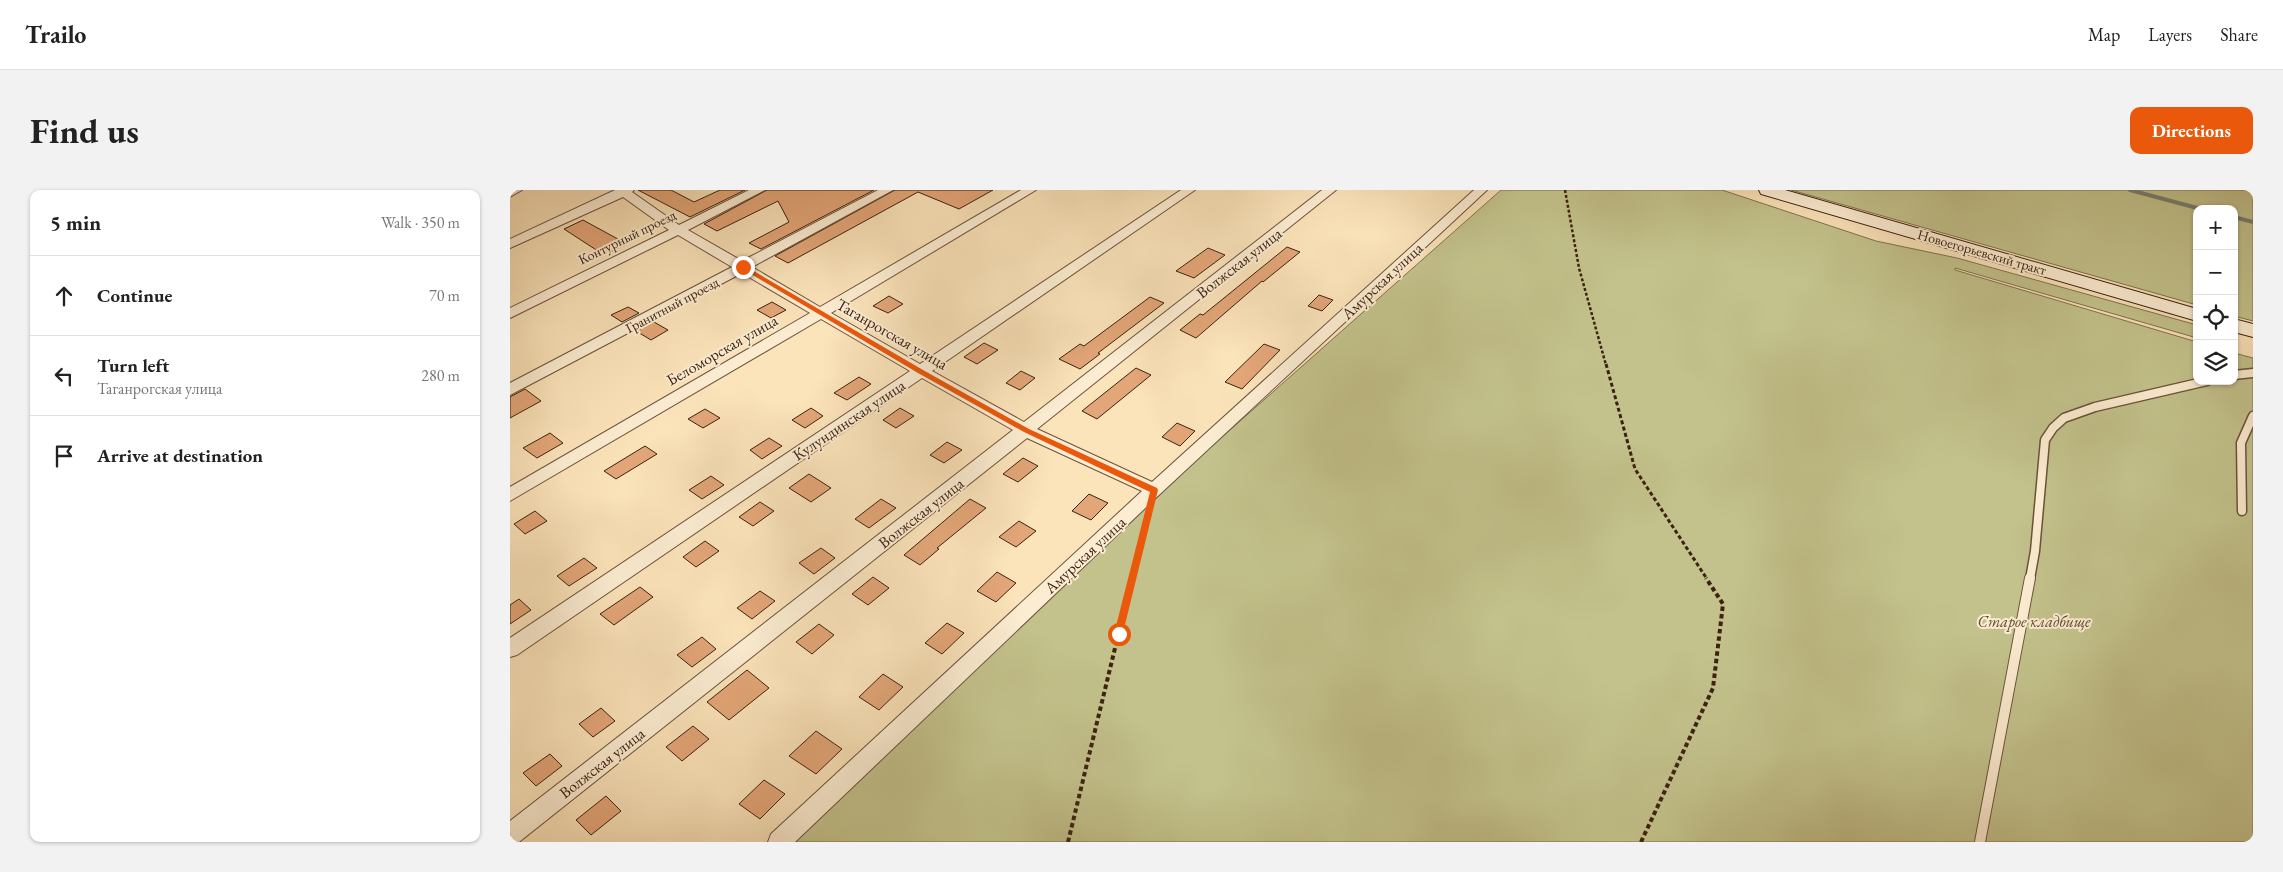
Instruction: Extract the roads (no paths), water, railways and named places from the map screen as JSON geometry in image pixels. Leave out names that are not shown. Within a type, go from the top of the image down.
[{"type":"main road","name":"Новоегорьевский тракт","points":[[1767,190],[2193,314]]},
{"type":"main road","points":[[2238,327],[2253,331]]},
{"type":"street","points":[[510,193],[516,190]]},
{"type":"street","name":"Контурный проезд","points":[[510,314],[759,190]]},
{"type":"street","name":"Гранитный проезд","points":[[510,390],[887,190]]},
{"type":"street","name":"Беломорская улица","points":[[510,495],[1030,190]]},
{"type":"street","name":"Кулундинская улица","points":[[510,649],[1189,190]]},
{"type":"street","name":"Волжская улица","points":[[510,835],[1330,190]]},
{"type":"street","name":"Амурская улица","points":[[779,842],[1154,490],[1481,190]]},
{"type":"street","points":[[510,244],[624,191]]},
{"type":"street","name":"Таганрогская улица","points":[[624,191],[678,230],[921,372],[1026,430],[1154,490]]},
{"type":"lane","points":[[2238,375],[2253,373]]},
{"type":"lane","points":[[1980,842],[2035,551],[2046,440],[2052,428],[2064,418],[2095,407],[2193,384]]},
{"type":"lane","points":[[2242,511],[2242,443],[2253,416]]},
{"type":"waterway","points":[[2130,190],[2193,207]]},
{"type":"waterway","points":[[2238,218],[2253,222]]},
{"type":"park label","name":"Старое кладбище","points":[[2034,621]]}]
